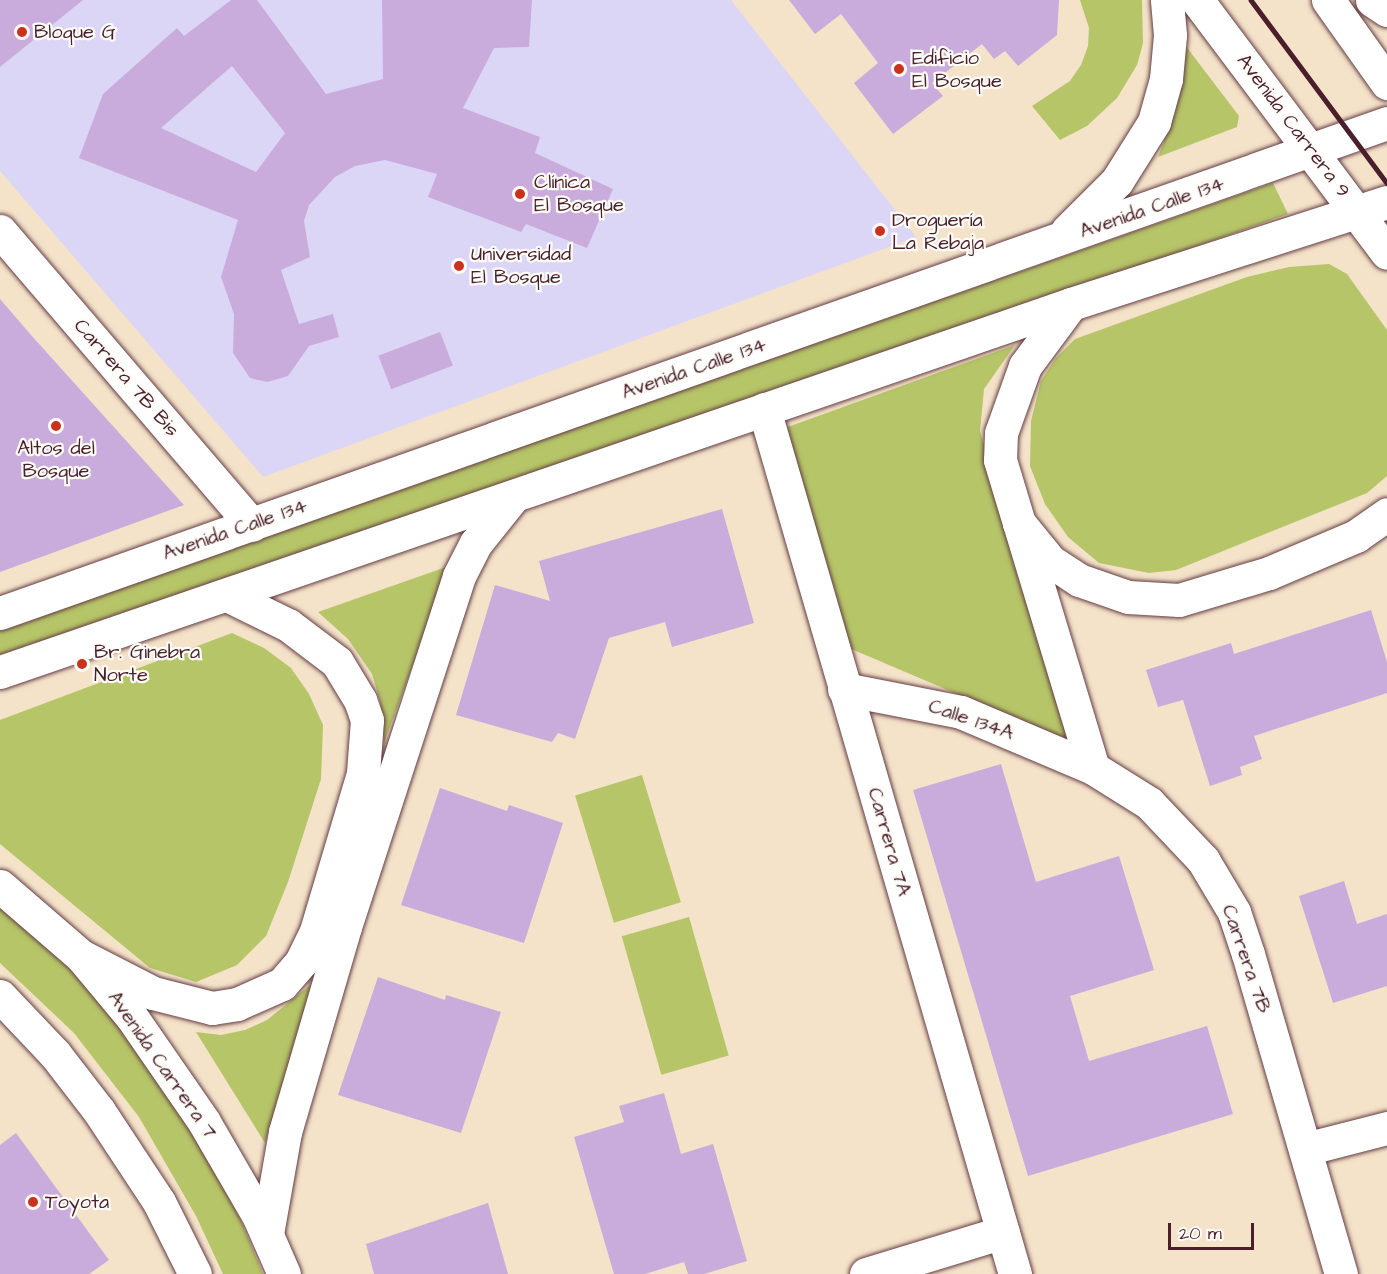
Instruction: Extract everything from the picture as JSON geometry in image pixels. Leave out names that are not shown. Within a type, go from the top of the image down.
[{"type":"main road","points":[[1051,243],[1111,188],[1133,160],[1154,122],[1166,79],[1170,35],[1167,0]]},
{"type":"main road","name":"Avenida Carrera 9","points":[[1197,0],[1313,152],[1372,207],[1387,253]]},
{"type":"main road","points":[[1328,0],[1387,83]]},
{"type":"main road","points":[[1371,0],[1387,10]]},
{"type":"main road","name":"Avenida Calle 134","points":[[0,613],[1313,152],[1387,123]]},
{"type":"main road","points":[[0,672],[1071,304],[1372,207]]},
{"type":"main road","name":"Carrera 7B Bis","points":[[0,231],[252,525]]},
{"type":"main road","points":[[1071,304],[1025,366],[1001,433],[1000,460],[1093,768]]},
{"type":"main road","name":"Carrera 7A","points":[[764,409],[1015,1274]]},
{"type":"main road","points":[[267,1234],[288,1121],[345,927],[455,587],[476,543],[513,497]]},
{"type":"main road","points":[[1018,523],[1050,561],[1079,580],[1128,597],[1179,600],[1269,573],[1356,536],[1387,514]]},
{"type":"main road","points":[[81,956],[153,993],[212,1008],[237,1004],[282,984],[301,962],[316,931],[363,773],[367,720],[360,700],[337,662],[288,625],[227,595]]},
{"type":"main road","name":"Calle 134A","points":[[844,689],[961,712],[1093,768]]},
{"type":"main road","name":"Carrera 7B","points":[[1093,768],[1149,803],[1203,860],[1234,912],[1341,1274]]},
{"type":"main road","name":"Avenida Carrera 7","points":[[0,886],[81,956],[171,1071],[267,1234],[284,1274]]},
{"type":"main road","points":[[0,996],[55,1054],[99,1111],[159,1202],[195,1274]]},
{"type":"main road","points":[[1305,1149],[1387,1128]]},
{"type":"main road","points":[[866,1274],[1003,1232]]},
{"type":"shaded area","name":"Universidad El Bosque","points":[[0,0],[731,0],[916,237],[263,477],[0,171]]},
{"type":"green space","points":[[1080,0],[1142,0],[1143,43],[1137,65],[1117,98],[1087,126],[1060,140],[1032,106],[1070,81],[1081,65],[1088,46],[1089,28]]},
{"type":"green space","points":[[1185,45],[1239,116],[1237,127],[1158,157],[1175,113]]},
{"type":"green space","points":[[1273,183],[1288,214],[446,511],[0,657],[0,629]]},
{"type":"green space","points":[[1329,264],[1347,274],[1387,330],[1387,476],[1367,493],[1176,570],[1149,573],[1099,563],[1068,537],[1045,504],[1030,466],[1031,421],[1041,381],[1056,358],[1075,339],[1247,277],[1289,267]]},
{"type":"green space","points":[[1015,345],[984,389],[980,431],[1070,742],[849,648],[785,428]]},
{"type":"green space","points":[[449,566],[384,743],[380,701],[372,674],[348,639],[318,612]]},
{"type":"green space","points":[[232,633],[264,648],[291,668],[309,694],[323,725],[321,779],[288,882],[266,936],[237,965],[196,982],[150,968],[0,844],[0,720]]},
{"type":"green space","points":[[642,775],[681,902],[614,923],[575,795]]},
{"type":"green space","points":[[0,907],[63,962],[121,1025],[186,1117],[239,1216],[263,1274],[223,1274],[196,1216],[139,1117],[74,1033],[0,963]]},
{"type":"green space","points":[[689,917],[729,1055],[661,1075],[622,936]]},
{"type":"green space","points":[[314,982],[265,1143],[196,1032],[221,1035],[245,1030],[267,1020]]},
{"type":"building","name":"Bloque G","points":[[0,0],[83,0],[0,67]]},
{"type":"building","name":"Clínica El Bosque","points":[[231,0],[257,0],[326,94],[383,79],[382,0],[532,0],[529,47],[494,48],[463,108],[540,137],[535,153],[613,189],[587,248],[526,224],[521,232],[428,197],[437,174],[385,160],[355,166],[335,177],[309,205],[304,221],[310,257],[281,270],[299,324],[333,314],[339,337],[309,346],[288,376],[267,382],[250,378],[233,353],[234,314],[221,277],[238,220],[79,158],[103,94],[177,28],[184,36]],"holes":[[[232,66],[285,133],[256,172],[161,128]]]},
{"type":"building","name":"Edificio El Bosque","points":[[789,0],[1059,0],[1057,35],[1018,66],[1005,51],[994,59],[982,44],[932,83],[943,96],[893,134],[854,83],[878,63],[841,14],[815,34]]},
{"type":"building","name":"Altos del Bosque","points":[[0,299],[31,335],[184,505],[0,572]]},
{"type":"building","points":[[440,332],[453,366],[391,389],[378,356]]},
{"type":"building","points":[[722,509],[754,623],[672,647],[665,622],[609,638],[575,739],[558,733],[552,742],[456,715],[495,585],[550,601],[539,561]]},
{"type":"building","points":[[1371,610],[1387,662],[1387,693],[1254,736],[1262,759],[1240,767],[1242,775],[1210,786],[1183,700],[1158,707],[1146,670],[1231,643],[1234,654]]},
{"type":"building","points":[[1001,764],[1036,882],[1119,856],[1154,970],[1070,996],[1089,1061],[1207,1026],[1233,1114],[1028,1176],[913,790]]},
{"type":"building","points":[[440,788],[507,811],[509,805],[563,823],[524,943],[401,905]]},
{"type":"building","points":[[1344,881],[1357,924],[1387,914],[1387,986],[1333,1003],[1299,896]]},
{"type":"building","points":[[378,977],[445,1000],[446,995],[501,1012],[461,1133],[338,1095]]},
{"type":"building","points":[[664,1093],[681,1154],[713,1144],[747,1261],[704,1274],[688,1274],[684,1262],[645,1274],[614,1274],[574,1137],[624,1122],[619,1106]]},
{"type":"building","name":"Toyota","points":[[16,1133],[109,1260],[89,1274],[0,1274],[0,1145]]},
{"type":"building","points":[[488,1203],[508,1274],[374,1274],[366,1244]]},
{"type":"railway","points":[[1251,0],[1387,183]]},
{"type":"place","name":"Bloque G","points":[[22,32]]},
{"type":"place","name":"Edificio El Bosque","points":[[899,69]]},
{"type":"place","name":"Clínica El Bosque","points":[[520,194]]},
{"type":"place","name":"Droguería La Rebaja","points":[[880,231]]},
{"type":"place","name":"Universidad El Bosque","points":[[459,266]]},
{"type":"place","name":"Altos del Bosque","points":[[56,426]]},
{"type":"place","name":"Br. Ginebra Norte","points":[[82,664]]},
{"type":"place","name":"Toyota","points":[[33,1202]]}]
